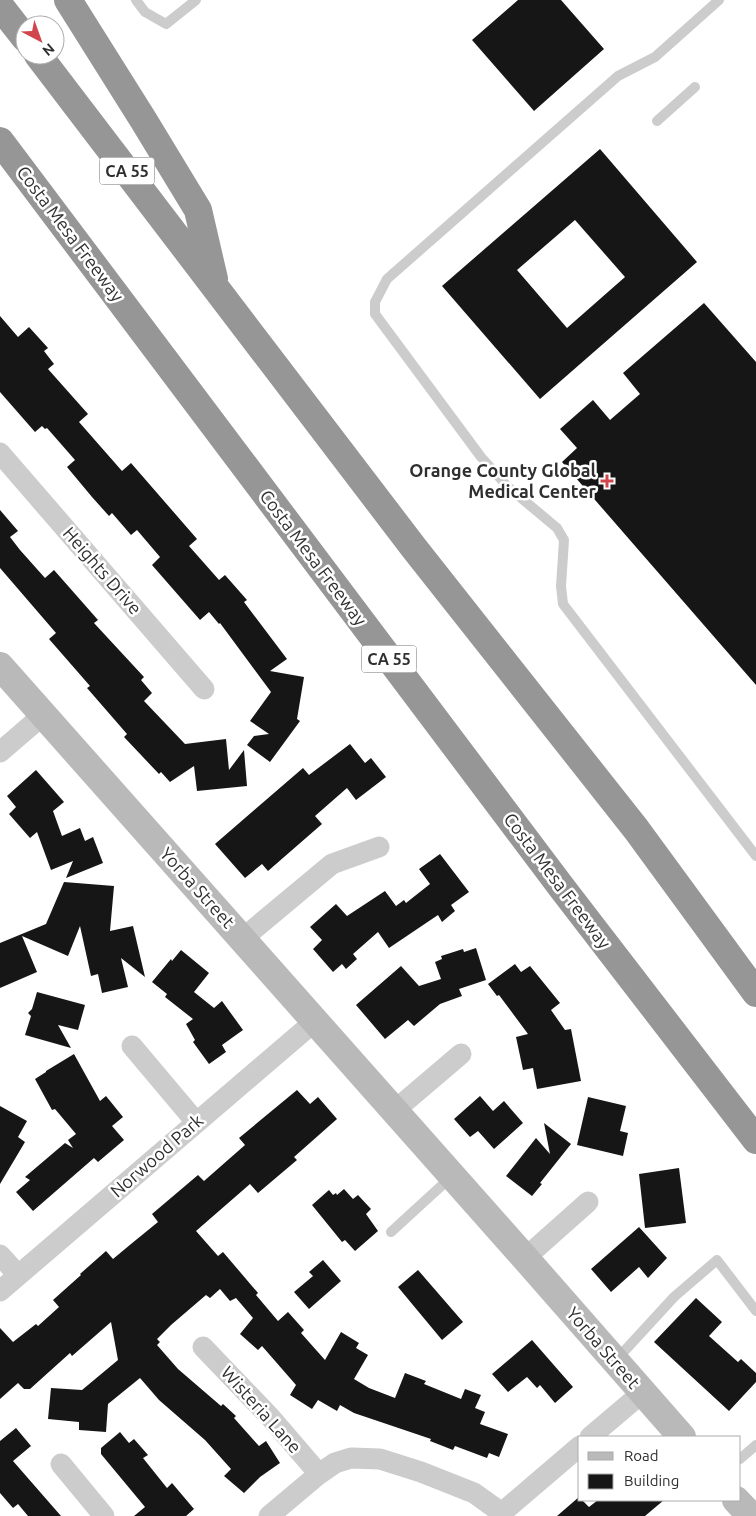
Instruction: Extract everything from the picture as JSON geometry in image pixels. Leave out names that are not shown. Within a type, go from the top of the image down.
[{"type":"highway","points":[[68,0],[198,210],[216,288]]},
{"type":"highway","points":[[0,6],[15,25]]},
{"type":"highway","name":"CA 55","points":[[46,65],[414,548],[636,829],[756,993]]},
{"type":"highway","name":"Costa Mesa Freeway","points":[[0,141],[562,888],[756,1140]]},
{"type":"highway","points":[[0,162],[76,242]]},
{"type":"main road","name":"Yorba Street","points":[[0,666],[681,1436]]},
{"type":"main road","points":[[737,1501],[751,1516]]},
{"type":"street","name":"Heights Drive","points":[[0,453],[204,689]]},
{"type":"street","points":[[0,752],[43,715]]},
{"type":"street","points":[[242,939],[332,864],[379,847]]},
{"type":"street","name":"Norwood Park","points":[[0,1291],[314,1022]]},
{"type":"street","points":[[132,1046],[196,1122]]},
{"type":"street","points":[[394,1111],[461,1054]]},
{"type":"street","points":[[525,1258],[588,1202]]},
{"type":"street","points":[[0,1255],[18,1275]]},
{"type":"street","name":"Wisteria Lane","points":[[203,1347],[271,1418],[319,1474]]},
{"type":"street","points":[[591,1436],[642,1392]]},
{"type":"street","points":[[269,1516],[319,1474],[335,1463],[352,1458],[380,1460],[421,1472],[474,1493],[500,1514],[578,1448]]},
{"type":"street","points":[[61,1464],[104,1516]]},
{"type":"lane","points":[[136,0],[145,12],[166,24],[196,0]]},
{"type":"lane","points":[[719,0],[655,57],[618,76],[387,279],[375,302],[375,314],[481,457],[508,487],[557,528],[564,540],[561,586],[563,604],[756,856]]},
{"type":"lane","points":[[657,121],[695,87]]},
{"type":"lane","points":[[391,1232],[452,1176]]},
{"type":"lane","points":[[615,1361],[674,1297],[717,1260],[756,1311]]},
{"type":"lane","points":[[741,1458],[756,1445]]},
{"type":"building","points":[[518,0],[561,0],[604,49],[534,111],[472,40]]},
{"type":"building","points":[[600,149],[697,262],[540,399],[442,286]],"holes":[[[575,220],[625,277],[567,328],[517,270]]]},
{"type":"building","points":[[704,303],[756,362],[756,685],[562,462],[577,448],[560,429],[593,400],[610,420],[640,394],[623,373]]},
{"type":"building","points":[[0,316],[18,337],[29,327],[48,348],[44,351],[54,364],[48,369],[88,414],[79,422],[122,471],[131,463],[197,539],[189,546],[219,580],[225,575],[247,600],[244,602],[287,659],[270,671],[304,677],[297,719],[300,721],[270,762],[247,745],[254,736],[269,734],[250,721],[271,692],[220,623],[209,612],[200,620],[152,565],[160,557],[137,530],[131,535],[112,513],[109,516],[92,497],[67,467],[75,460],[47,428],[45,429],[42,426],[35,432],[0,392]]},
{"type":"building","points":[[0,510],[18,531],[10,537],[20,550],[45,578],[54,570],[98,620],[94,623],[144,677],[141,680],[152,693],[144,701],[185,744],[226,739],[229,770],[244,750],[247,786],[197,791],[194,766],[170,782],[161,772],[159,774],[124,737],[127,734],[87,688],[90,686],[49,639],[56,633],[0,568]]},
{"type":"building","points":[[350,744],[365,763],[371,758],[386,777],[356,800],[347,788],[315,816],[322,824],[268,871],[262,864],[245,878],[215,844],[303,768],[309,775]]},
{"type":"building","points":[[36,770],[64,802],[53,811],[62,836],[80,828],[85,841],[93,837],[103,863],[66,878],[73,861],[51,870],[37,832],[30,838],[9,814],[16,807],[7,796]]},
{"type":"building","points":[[440,854],[469,892],[451,905],[455,911],[442,922],[438,915],[389,948],[378,932],[353,954],[357,959],[346,969],[342,964],[333,972],[313,949],[322,940],[310,927],[336,904],[347,916],[385,891],[396,906],[404,900],[406,903],[430,884],[419,869]]},
{"type":"building","points":[[64,882],[114,886],[110,931],[133,926],[145,977],[121,958],[128,987],[102,993],[98,974],[91,976],[80,926],[68,956],[22,936],[37,972],[0,988],[0,943],[46,924]]},
{"type":"building","points":[[476,948],[486,980],[459,989],[462,996],[440,1004],[414,1026],[408,1020],[385,1039],[356,1005],[401,966],[419,986],[441,979],[435,962],[442,959],[441,956],[463,949],[464,952]]},
{"type":"building","points":[[181,950],[209,973],[194,992],[214,1008],[222,1001],[243,1030],[222,1045],[226,1052],[209,1064],[193,1042],[195,1040],[186,1024],[193,1019],[165,997],[167,994],[152,982]]},
{"type":"building","points":[[515,964],[521,972],[530,966],[560,1003],[551,1010],[565,1030],[571,1029],[581,1081],[537,1089],[533,1068],[523,1070],[516,1037],[528,1034],[499,995],[497,996],[488,984]]},
{"type":"building","points":[[37,992],[85,1005],[78,1030],[58,1025],[71,1048],[25,1035],[31,1016],[28,1013],[32,1009]]},
{"type":"building","points":[[74,1054],[100,1101],[106,1096],[123,1117],[112,1126],[124,1140],[98,1162],[94,1158],[33,1211],[16,1192],[30,1180],[25,1177],[65,1143],[73,1148],[68,1140],[76,1134],[55,1109],[52,1110],[35,1079]]},
{"type":"building","points":[[297,1090],[310,1104],[318,1097],[337,1119],[294,1157],[297,1160],[258,1193],[250,1184],[196,1231],[218,1256],[223,1252],[258,1293],[256,1295],[278,1321],[288,1312],[304,1330],[301,1333],[325,1360],[341,1332],[359,1343],[356,1348],[368,1355],[354,1379],[369,1388],[395,1398],[405,1373],[426,1381],[424,1384],[461,1399],[465,1389],[481,1395],[475,1408],[485,1412],[480,1424],[508,1434],[499,1457],[489,1453],[487,1458],[455,1446],[453,1450],[430,1441],[431,1439],[354,1413],[340,1405],[337,1411],[318,1400],[312,1409],[290,1395],[296,1385],[262,1346],[258,1350],[240,1334],[253,1318],[236,1298],[230,1301],[220,1289],[210,1298],[206,1295],[171,1325],[157,1339],[160,1342],[157,1345],[178,1369],[221,1406],[223,1404],[236,1416],[234,1418],[259,1446],[266,1441],[280,1463],[260,1477],[244,1493],[224,1476],[231,1469],[205,1440],[159,1400],[140,1378],[108,1404],[106,1432],[79,1430],[79,1422],[48,1419],[51,1388],[82,1390],[118,1360],[111,1322],[72,1356],[70,1353],[30,1389],[24,1389],[18,1383],[0,1399],[0,1328],[13,1342],[36,1324],[38,1326],[59,1307],[53,1300],[80,1274],[106,1251],[113,1259],[158,1222],[152,1214],[198,1175],[204,1181],[245,1145],[239,1138]]},
{"type":"building","points":[[480,1096],[493,1111],[504,1101],[523,1123],[494,1149],[478,1131],[470,1137],[454,1119]]},
{"type":"building","points":[[588,1097],[626,1106],[620,1131],[628,1133],[623,1156],[577,1145]]},
{"type":"building","points":[[0,1106],[27,1121],[18,1137],[25,1142],[0,1184]]},
{"type":"building","points":[[544,1123],[571,1144],[532,1196],[506,1176],[536,1138],[550,1154]]},
{"type":"building","points":[[679,1168],[686,1223],[645,1228],[639,1174]]},
{"type":"building","points":[[344,1189],[353,1199],[358,1195],[371,1209],[366,1214],[378,1231],[355,1251],[345,1240],[342,1242],[312,1205],[329,1190],[333,1195],[336,1193],[337,1195]]},
{"type":"building","points":[[639,1227],[667,1258],[648,1278],[639,1267],[611,1292],[591,1269]]},
{"type":"building","points":[[323,1260],[341,1281],[309,1309],[294,1292],[313,1276],[309,1272]]},
{"type":"building","points":[[418,1270],[463,1322],[442,1340],[398,1287]]},
{"type":"building","points":[[696,1298],[722,1322],[709,1336],[738,1362],[741,1359],[756,1373],[756,1382],[729,1411],[654,1342]]},
{"type":"building","points":[[532,1340],[573,1387],[555,1403],[540,1385],[537,1388],[527,1377],[508,1392],[492,1374]]},
{"type":"building","points":[[16,1428],[31,1446],[13,1461],[61,1516],[28,1516],[18,1504],[13,1508],[0,1493],[0,1441]]},
{"type":"building","points":[[120,1432],[129,1443],[134,1439],[148,1455],[143,1458],[167,1488],[172,1483],[194,1509],[186,1516],[134,1516],[145,1507],[101,1454],[101,1448]]},
{"type":"building","points":[[578,1498],[578,1501],[583,1501],[589,1507],[597,1501],[663,1501],[645,1516],[557,1516]]},
{"type":"place","name":"Orange County Global Medical Center","points":[[607,481]]}]
